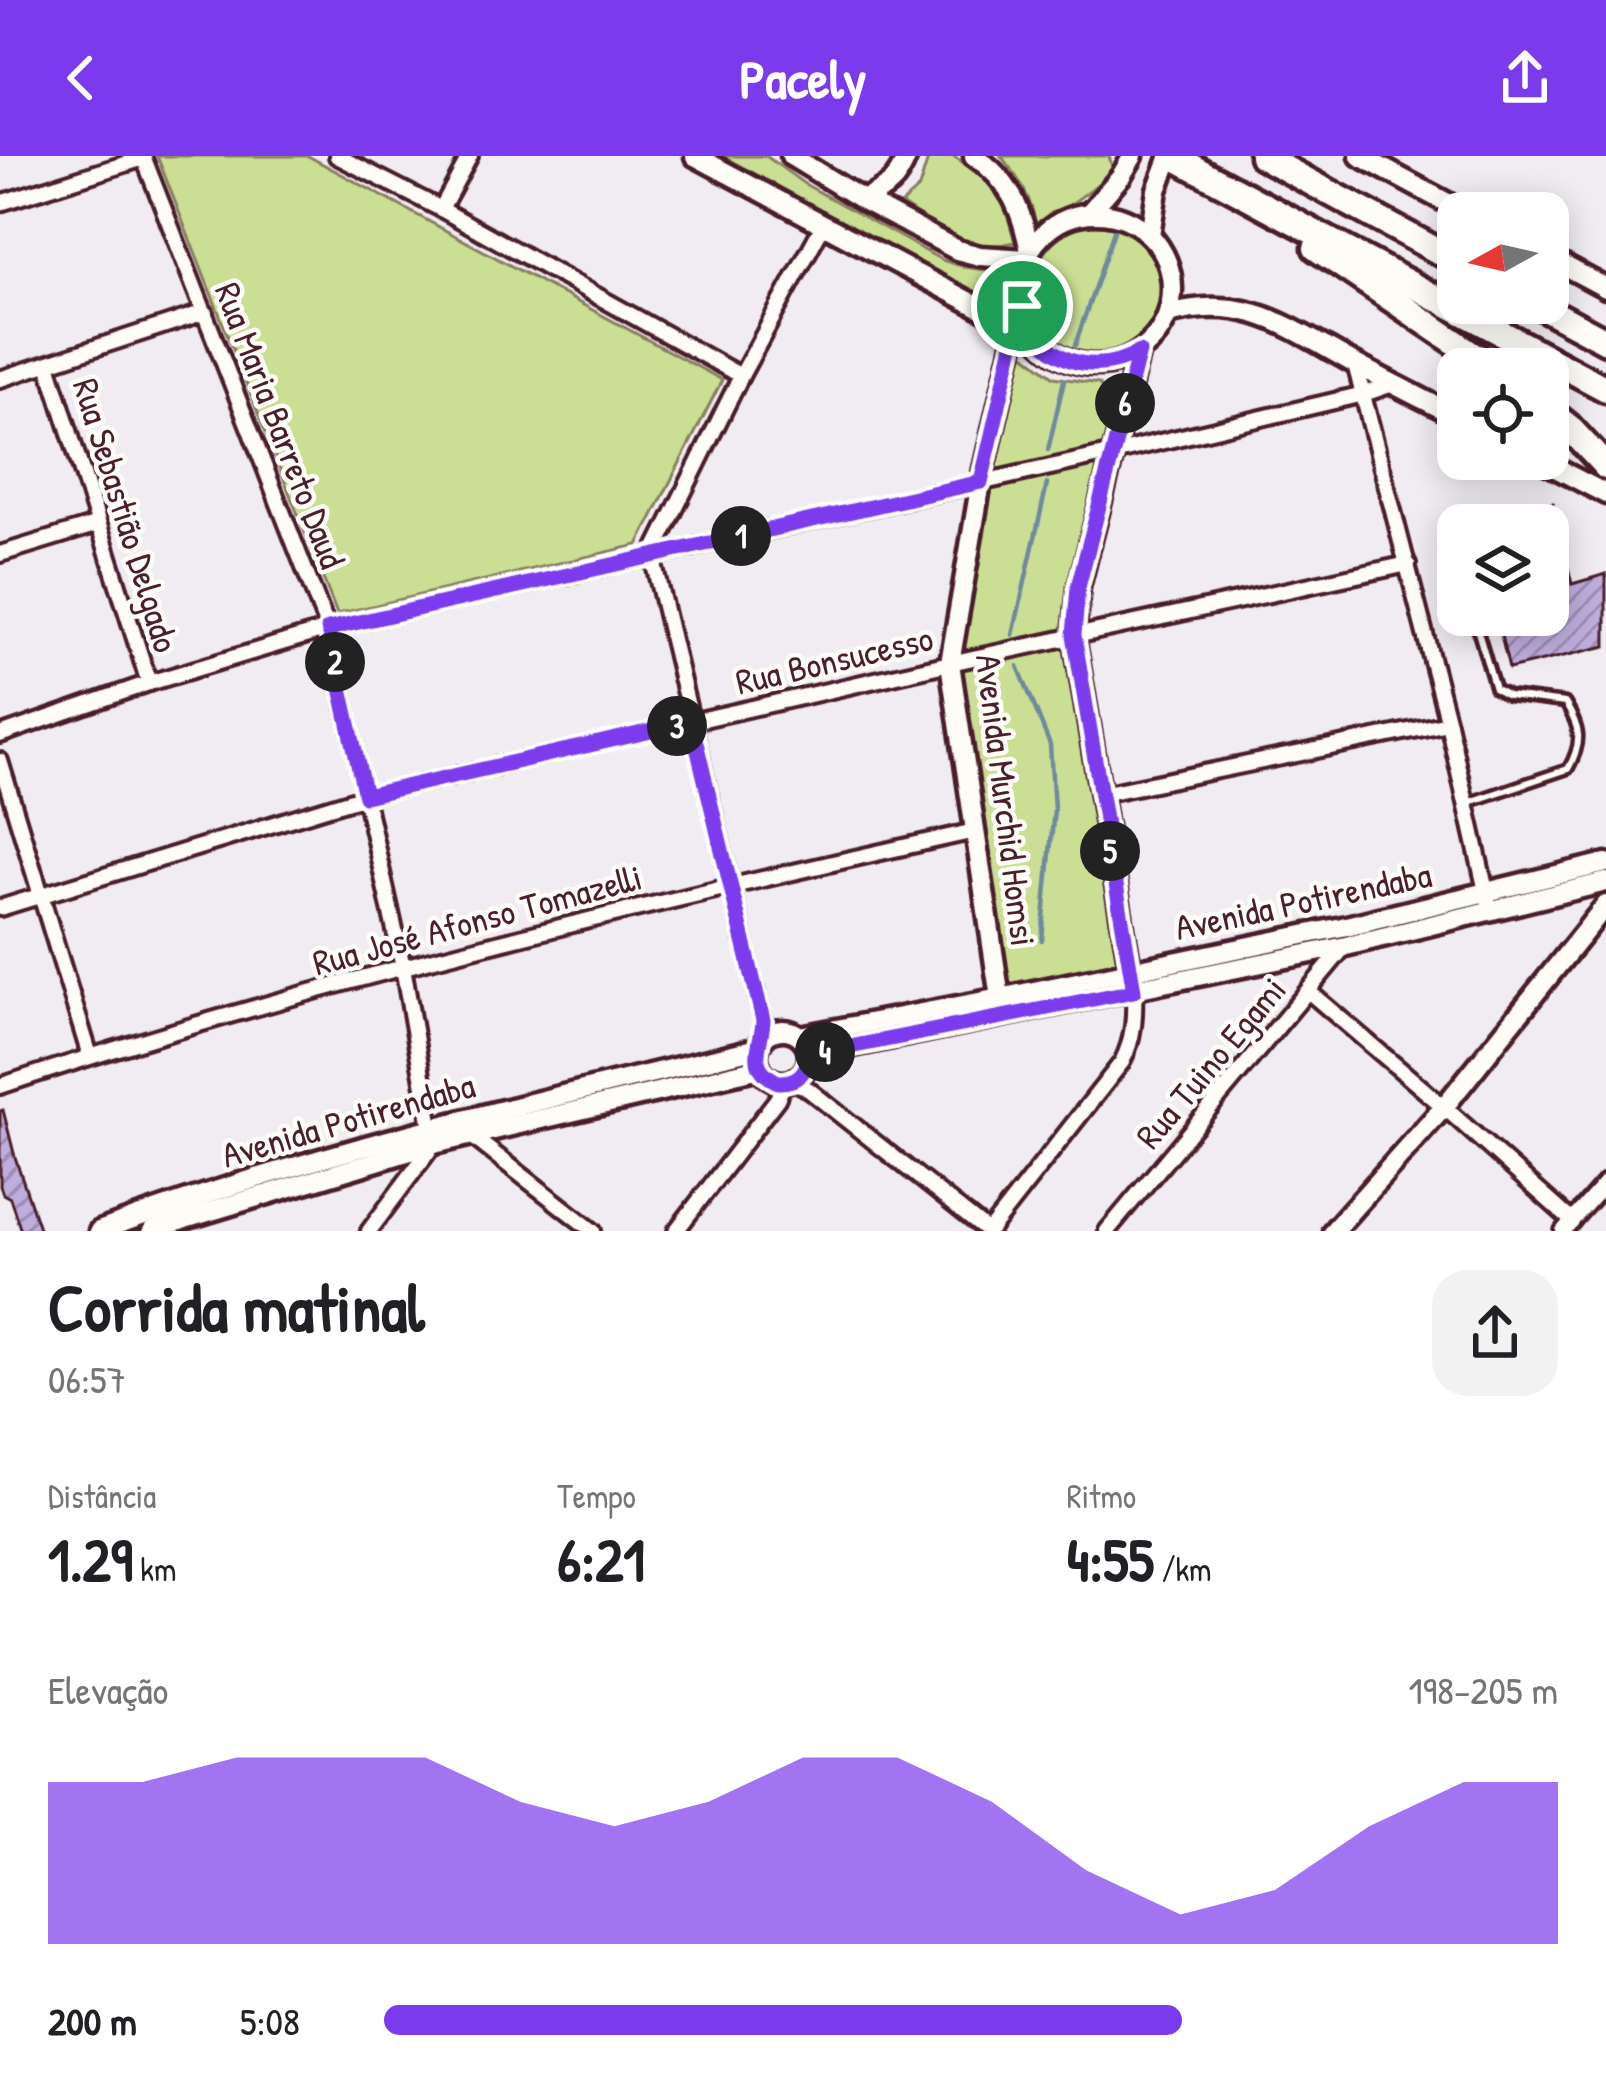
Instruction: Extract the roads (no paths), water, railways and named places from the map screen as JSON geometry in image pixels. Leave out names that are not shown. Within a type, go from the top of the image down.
[{"type":"highway","points":[[1171,156],[1606,388]]},
{"type":"highway","points":[[1262,156],[1437,251]]},
{"type":"highway","points":[[1292,220],[1297,234],[1464,348]]},
{"type":"highway","points":[[1569,321],[1606,341]]},
{"type":"highway","points":[[1569,427],[1606,467]]},
{"type":"main road","points":[[695,156],[1082,364],[1118,362],[1139,352],[1168,314],[1169,266],[1150,235],[1115,215],[1089,213],[1054,225],[1028,255],[980,256],[957,250],[791,156]]},
{"type":"main road","points":[[863,200],[886,189],[901,173],[907,156]]},
{"type":"main road","points":[[974,156],[1001,178],[1024,220],[1028,255],[1020,291],[1028,321],[1041,340]]},
{"type":"main road","points":[[1089,213],[1133,156]]},
{"type":"main road","points":[[1150,235],[1157,190],[1171,156]]},
{"type":"main road","points":[[1360,156],[1437,197]]},
{"type":"main road","points":[[1569,268],[1606,288]]},
{"type":"main road","name":"Avenida Murchid Homsi","points":[[1000,998],[950,663],[981,482],[1017,327],[1020,291]]},
{"type":"main road","points":[[1168,314],[1223,308],[1281,321],[1437,406]]},
{"type":"main road","points":[[1134,991],[1074,635],[1078,587],[1139,352]]},
{"type":"main road","points":[[1569,475],[1606,494]]},
{"type":"main road","name":"Avenida Potirendaba","points":[[1488,903],[1606,863]]},
{"type":"main road","name":"Avenida Potirendaba","points":[[100,1231],[168,1206],[433,1135],[470,1135],[1134,991],[1488,903],[1606,883]]},
{"type":"main road","points":[[1333,1231],[1444,1107],[1606,905]]},
{"type":"main road","name":"Avenida Potirendaba","points":[[152,1231],[192,1225],[433,1135],[455,1120],[781,1064],[800,1036],[1130,970],[1344,936]]},
{"type":"street","points":[[337,156],[741,376]]},
{"type":"street","points":[[441,209],[470,156]]},
{"type":"street","points":[[0,203],[143,157]]},
{"type":"street","name":"Rua Maria Barreto Daud","points":[[143,157],[328,629],[403,968],[433,1135]]},
{"type":"street","points":[[824,225],[741,376],[652,556],[730,885],[781,1064],[988,1231],[1122,1062],[1131,1040],[1134,991]]},
{"type":"street","points":[[0,379],[205,312]]},
{"type":"street","name":"Rua Sebastião Delgado","points":[[48,364],[149,683]]},
{"type":"street","points":[[1355,364],[1448,723],[1488,903]]},
{"type":"street","points":[[0,735],[149,683],[328,629],[1113,453],[1393,384]]},
{"type":"street","points":[[0,554],[98,524]]},
{"type":"street","name":"Rua Bonsucesso","points":[[0,908],[365,796],[1408,564]]},
{"type":"street","points":[[1101,794],[1448,723]]},
{"type":"street","points":[[0,761],[90,1056]]},
{"type":"street","name":"Rua José Afonso Tomazelli","points":[[0,1086],[403,968],[730,885],[974,831]]},
{"type":"street","name":"Rua Tuino Egami","points":[[1108,1231],[1308,992],[1344,936]]},
{"type":"street","points":[[1308,992],[1444,1107],[1567,1226],[1606,1182]]},
{"type":"street","points":[[676,1231],[781,1064]]},
{"type":"street","points":[[455,1120],[593,1231]]},
{"type":"street","points":[[369,1231],[433,1135]]},
{"type":"street","points":[[168,1206],[192,1225]]},
{"type":"lane","points":[[1466,803],[1568,769],[1578,750],[1576,720],[1565,703],[1508,696],[1495,689],[1479,636]]},
{"type":"waterway","points":[[1075,345],[1114,231]]},
{"type":"waterway","points":[[1048,450],[1064,380]]},
{"type":"waterway","points":[[1013,635],[1047,484]]},
{"type":"waterway","points":[[1018,666],[1050,745],[1054,809],[1042,940]]}]
